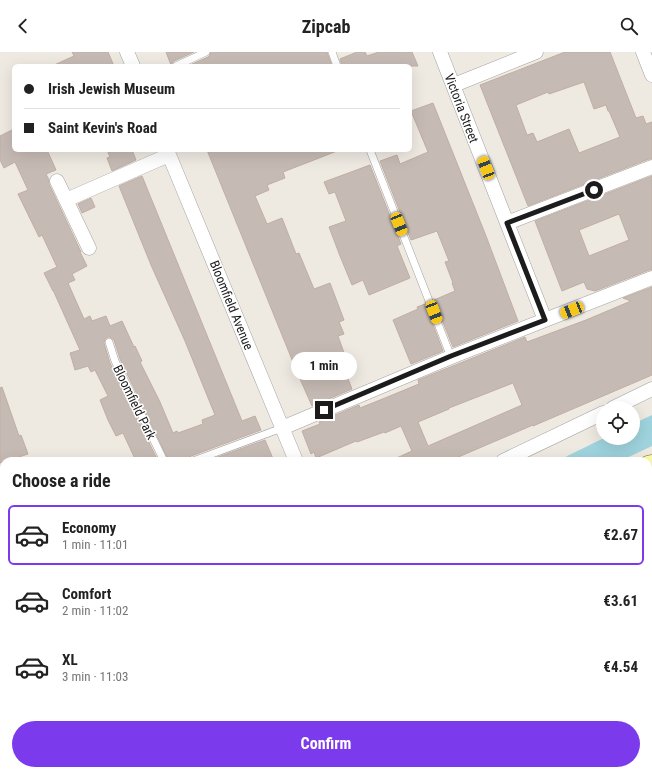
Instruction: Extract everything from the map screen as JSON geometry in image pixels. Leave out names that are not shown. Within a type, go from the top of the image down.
[{"type":"street","points":[[127,52],[132,64]]},
{"type":"street","name":"Victoria Street","points":[[440,52],[545,320]]},
{"type":"street","points":[[454,85],[536,52]]},
{"type":"street","points":[[643,52],[652,75]]},
{"type":"street","points":[[66,200],[159,158],[168,152]]},
{"type":"street","name":"Bloomfield Avenue","points":[[168,152],[294,457]]},
{"type":"street","points":[[507,223],[652,167]]},
{"type":"street","points":[[57,181],[89,248]]},
{"type":"street","points":[[282,428],[451,356],[652,278]]},
{"type":"street","points":[[627,401],[652,389]]},
{"type":"street","points":[[511,457],[596,416]]},
{"type":"lane","points":[[180,64],[206,52]]},
{"type":"lane","points":[[332,52],[336,64]]},
{"type":"lane","points":[[371,152],[451,356]]},
{"type":"lane","name":"Bloomfield Park","points":[[109,342],[115,361],[162,457]]},
{"type":"lane","points":[[205,457],[282,428]]},
{"type":"water","points":[[652,415],[652,446],[629,457],[565,457],[596,442],[596,445],[640,445],[640,421]]},
{"type":"building","points":[[72,52],[108,52],[113,64],[56,64],[74,56]]},
{"type":"building","points":[[166,52],[194,52],[174,61],[171,64]]},
{"type":"building","points":[[211,52],[327,52],[331,64],[192,64],[210,55]]},
{"type":"building","points":[[357,52],[365,52],[367,56],[379,52],[412,52],[418,66],[412,66],[412,64],[341,64],[340,59]]},
{"type":"building","points":[[565,52],[610,52],[636,118],[643,116],[646,124],[652,122],[652,159],[528,206],[480,85]],"holes":[[[584,82],[594,109],[606,105],[620,137],[579,153],[569,129],[537,142],[533,133],[527,135],[516,105],[548,92],[549,94]]]},
{"type":"building","points":[[433,103],[518,321],[453,347],[434,300],[455,291],[445,262],[449,261],[437,231],[411,240],[380,161],[397,155],[400,164],[428,152],[412,111]]},
{"type":"building","points":[[12,130],[12,152],[48,152],[56,170],[46,174],[49,184],[87,266],[72,274],[75,280],[68,283],[84,319],[90,316],[92,321],[106,316],[110,326],[122,321],[142,361],[140,362],[160,402],[173,433],[177,431],[178,433],[203,424],[202,420],[215,415],[119,186],[142,176],[242,421],[255,416],[261,430],[190,457],[167,457],[120,359],[114,340],[108,337],[105,339],[104,343],[110,363],[156,457],[134,457],[123,433],[116,436],[108,420],[100,400],[108,396],[95,370],[91,372],[88,366],[75,370],[70,353],[80,350],[44,273],[57,267],[42,235],[39,237],[18,194],[28,190],[15,162],[4,168],[0,160],[0,136]]},
{"type":"building","points":[[108,152],[133,152],[136,160],[112,171],[107,158],[110,157]]},
{"type":"building","points":[[208,152],[334,152],[283,172],[285,178],[267,185],[269,190],[255,196],[267,224],[282,218],[296,254],[299,253],[314,289],[330,283],[344,320],[339,322],[344,334],[338,336],[348,364],[343,366],[352,389],[312,406]]},
{"type":"building","points":[[370,165],[401,244],[397,246],[410,278],[369,295],[363,280],[352,285],[340,256],[329,227],[346,221],[335,192],[329,194],[324,182]]},
{"type":"building","points":[[652,176],[652,270],[595,291],[587,289],[584,282],[562,291],[535,221]],"holes":[[[619,214],[629,240],[589,256],[579,230]]]},
{"type":"building","points":[[91,198],[95,207],[82,213],[78,204]]},
{"type":"building","points":[[652,287],[652,375],[458,457],[399,457],[412,451],[401,426],[385,433],[384,432],[357,442],[356,441],[318,457],[316,457],[314,452],[311,454],[302,431],[320,424],[319,422],[359,405],[360,408],[419,384],[418,380],[525,337],[527,342],[631,301],[623,298]],"holes":[[[513,383],[522,405],[428,446],[418,422]]]},
{"type":"building","points":[[425,304],[443,351],[411,364],[393,320],[418,309],[417,307]]},
{"type":"building","points":[[2,387],[19,436],[21,435],[28,454],[19,457],[0,457],[0,388]]},
{"type":"building","points":[[265,440],[272,457],[218,457]]},
{"type":"route","points":[[324,410],[451,356],[545,320],[507,223],[594,190]]}]
